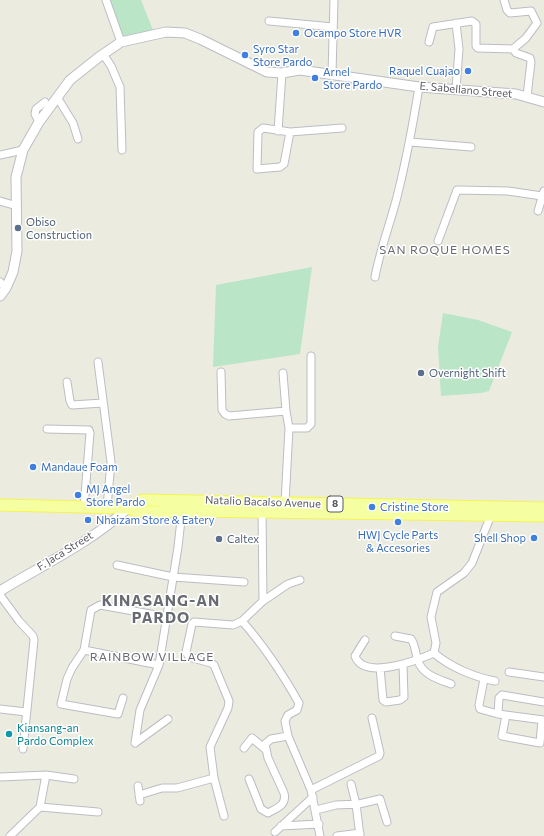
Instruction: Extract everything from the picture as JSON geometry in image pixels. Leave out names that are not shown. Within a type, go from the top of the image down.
[{"type":"main road","name":"Natalio Bacalso Avenue","points":[[128,508],[143,500],[262,508],[544,516]]},
{"type":"main road","name":"Natalio Bacalso Avenue","points":[[0,505],[108,507],[128,508],[141,512],[262,508],[285,503],[544,508]]},
{"type":"street","points":[[106,0],[121,42]]},
{"type":"street","points":[[332,74],[334,0]]},
{"type":"street","points":[[429,42],[433,27],[472,21],[476,24],[476,46],[478,48],[513,49],[526,38],[537,22],[531,11],[508,12],[504,0]]},
{"type":"street","points":[[269,21],[333,27]]},
{"type":"street","points":[[456,24],[459,49],[456,89]]},
{"type":"street","name":"E. Sabellano Street","points":[[0,296],[3,285],[13,272],[17,251],[16,177],[24,150],[39,122],[77,73],[121,42],[166,32],[185,34],[200,39],[267,72],[282,73],[300,70],[419,87],[527,96],[544,102]]},
{"type":"street","points":[[513,49],[516,53],[530,58],[531,62],[527,96]]},
{"type":"street","points":[[103,54],[111,66],[120,87],[122,150]]},
{"type":"street","points":[[278,131],[282,73]]},
{"type":"street","points":[[375,277],[380,250],[396,199],[410,142],[419,87]]},
{"type":"street","points":[[57,97],[73,123],[78,139]]},
{"type":"street","points":[[39,122],[35,114],[36,109],[45,102]]},
{"type":"street","points":[[290,132],[284,164],[280,167],[257,169],[258,132],[263,128],[290,132],[342,128]]},
{"type":"street","points":[[410,142],[471,147]]},
{"type":"street","points":[[0,155],[24,150]]},
{"type":"street","points":[[438,241],[457,190],[508,191],[543,194],[538,211]]},
{"type":"street","points":[[0,202],[17,206]]},
{"type":"street","points":[[289,428],[307,428],[311,424],[311,356]]},
{"type":"street","points":[[98,362],[111,462],[108,507]]},
{"type":"street","points":[[221,372],[222,410],[224,414],[229,416],[286,411]]},
{"type":"street","points":[[283,373],[289,428],[285,503]]},
{"type":"street","points":[[67,382],[72,405],[103,403]]},
{"type":"street","points":[[47,429],[88,430],[84,507]]},
{"type":"street","name":"F. Jaca Street","points":[[0,591],[97,532],[115,520],[128,508]]},
{"type":"street","points":[[262,508],[263,601]]},
{"type":"street","points":[[168,719],[136,743],[140,710],[159,665],[174,577],[182,511]]},
{"type":"street","points":[[434,653],[436,644],[431,617],[435,598],[440,589],[464,573],[472,563],[491,515]]},
{"type":"street","points":[[118,565],[174,577],[244,582]]},
{"type":"street","points":[[224,816],[214,778],[210,747],[228,708],[229,701],[214,665],[189,657],[186,652],[192,624],[194,622],[234,625],[242,621],[263,601],[288,584],[300,580]]},
{"type":"street","points":[[0,595],[19,621],[33,636],[34,640],[23,749]]},
{"type":"street","points":[[122,698],[118,714],[61,704],[69,674],[84,650],[91,610],[100,605],[167,617]]},
{"type":"street","points":[[242,621],[262,643],[299,703],[297,710],[285,718],[288,736],[312,793],[319,824],[320,836]]},
{"type":"street","points":[[394,636],[411,639],[415,648],[417,660],[422,670],[451,684]]},
{"type":"street","points":[[365,640],[358,648],[355,656],[356,660],[368,667],[380,668],[403,664],[434,653]]},
{"type":"street","points":[[84,650],[159,665]]},
{"type":"street","points":[[434,653],[441,660],[484,679],[495,681]]},
{"type":"street","points":[[380,668],[383,700],[386,702],[400,700],[404,697],[403,664]]},
{"type":"street","points":[[509,672],[544,677]]},
{"type":"street","points":[[484,679],[479,705],[480,709],[498,714],[506,715],[543,720],[540,743],[502,736],[506,715]]},
{"type":"street","points":[[498,714],[499,698],[502,695],[544,702]]},
{"type":"street","points":[[0,709],[26,712]]},
{"type":"street","points":[[275,832],[312,793],[379,756],[380,753],[372,718]]},
{"type":"street","points":[[265,749],[265,744],[270,739],[288,736]]},
{"type":"street","points":[[244,748],[252,738],[265,749],[284,793],[285,799],[283,804],[268,813],[261,809],[249,779]]},
{"type":"street","points":[[0,776],[46,775],[74,779]]},
{"type":"street","points":[[10,836],[40,807],[46,775]]},
{"type":"street","points":[[138,786],[140,798],[162,788],[177,788],[214,778]]},
{"type":"street","points":[[337,836],[360,834],[356,804],[351,784]]},
{"type":"street","points":[[316,810],[380,799],[387,822]]},
{"type":"street","points":[[40,807],[98,812]]},
{"type":"street","points":[[281,826],[319,824]]},
{"type":"green space","points":[[109,0],[141,0],[153,30],[123,37]]},
{"type":"green space","points":[[312,267],[300,354],[213,367],[216,285]]},
{"type":"green space","points":[[443,313],[478,320],[512,332],[489,391],[441,396],[438,347]]},
{"type":"place","name":"Ocampo Store HVR","points":[[296,33]]},
{"type":"place","name":"Syro Star Store Pardo","points":[[245,55]]},
{"type":"place","name":"Raquel Cuajao","points":[[468,71]]},
{"type":"place","name":"Arnel Store Pardo","points":[[315,78]]},
{"type":"place","name":"Obiso Construction","points":[[18,228]]},
{"type":"place","name":"Overnight Shift","points":[[421,373]]},
{"type":"place","name":"Mandaue Foam","points":[[33,467]]},
{"type":"place","name":"MJ Angel Store Pardo","points":[[78,495]]},
{"type":"place","name":"Cristine Store","points":[[372,507]]},
{"type":"place","name":"Nhaizam Store & Eatery","points":[[88,520]]},
{"type":"place","name":"HWJ Cycle Parts & Accesories","points":[[398,522]]},
{"type":"place","name":"Shell Shop","points":[[534,538]]},
{"type":"place","name":"Caltex","points":[[219,539]]},
{"type":"place","name":"Kiansang-an Pardo Complex","points":[[9,734]]},
{"type":"district","name":"SAN ROQUE HOMES","points":[[445,250]]},
{"type":"district","name":"KINASANG-AN PARDO","points":[[161,610]]},
{"type":"district","name":"RAINBOW VILLAGE","points":[[152,657]]}]
